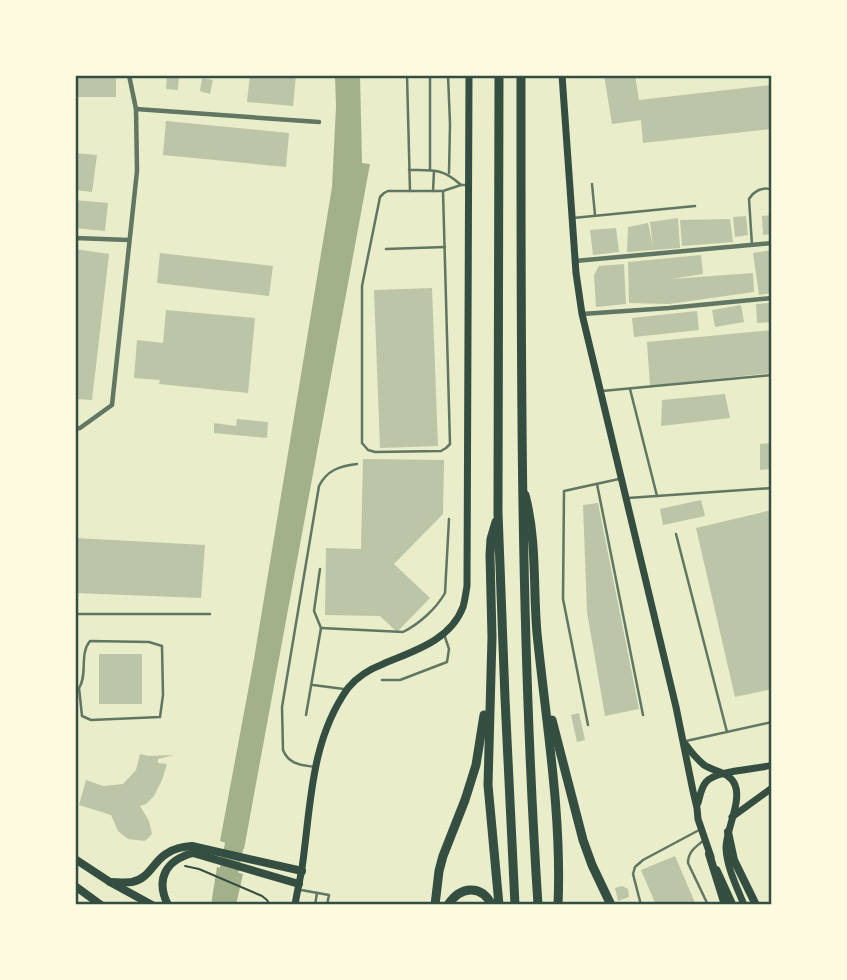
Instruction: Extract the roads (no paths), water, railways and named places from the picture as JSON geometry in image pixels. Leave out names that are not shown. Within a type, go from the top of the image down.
[{"type":"highway","points":[[499,75],[498,513],[515,905]]},
{"type":"highway","points":[[521,75],[521,481],[525,653],[538,905]]},
{"type":"highway","points":[[521,481],[532,533],[537,629],[554,791],[558,905]]},
{"type":"highway","points":[[498,513],[490,555],[488,785],[499,905]]},
{"type":"highway","points":[[435,905],[443,856],[465,800],[475,765],[491,679]]},
{"type":"highway","points":[[545,693],[583,840],[611,905]]},
{"type":"highway","points":[[448,905],[453,897],[468,890],[483,894],[492,905]]},
{"type":"main road","points":[[295,905],[316,767],[322,741],[333,714],[347,690],[359,677],[371,669],[428,645],[444,634],[457,620],[463,606],[467,586],[465,185],[469,75]]},
{"type":"main road","points":[[562,75],[582,314],[684,742],[701,830],[725,905]]},
{"type":"main road","points":[[684,742],[704,764],[729,776],[736,786],[727,832],[727,860],[744,905]]},
{"type":"main road","points":[[697,808],[705,783],[711,778],[722,773],[772,765]]},
{"type":"main road","points":[[732,817],[772,788]]},
{"type":"main road","points":[[727,832],[734,860],[756,905]]},
{"type":"main road","points":[[110,882],[134,882],[149,873],[167,852],[192,846],[197,851],[277,877],[298,887]]},
{"type":"main road","points":[[168,905],[162,892],[163,875],[171,864],[182,856],[197,851],[302,871]]},
{"type":"main road","points":[[709,854],[733,905]]},
{"type":"main road","points":[[75,859],[152,905]]},
{"type":"main road","points":[[75,886],[101,905]]},
{"type":"street","points":[[75,429],[112,405],[137,171],[136,109],[129,75]]},
{"type":"street","points":[[136,109],[319,122]]},
{"type":"street","points":[[75,238],[130,240]]},
{"type":"street","points":[[576,261],[772,243]]},
{"type":"street","points":[[582,314],[772,298]]},
{"type":"lane","points":[[407,75],[410,191]]},
{"type":"lane","points":[[430,75],[433,191]]},
{"type":"lane","points":[[448,75],[449,173]]},
{"type":"lane","points":[[409,170],[449,173],[465,185]]},
{"type":"lane","points":[[592,184],[596,216]]},
{"type":"lane","points":[[443,191],[450,443],[441,451],[375,452],[368,450],[362,443],[362,286],[380,197],[388,191],[443,191],[465,185]]},
{"type":"lane","points":[[752,244],[749,199],[759,190],[772,190]]},
{"type":"lane","points":[[572,219],[695,206]]},
{"type":"lane","points":[[386,249],[444,247]]},
{"type":"lane","points":[[602,391],[772,375]]},
{"type":"lane","points":[[630,389],[657,496]]},
{"type":"lane","points":[[316,767],[296,764],[286,757],[283,750],[282,707],[319,486],[332,470],[357,464]]},
{"type":"lane","points":[[589,725],[563,599],[564,491],[622,478]]},
{"type":"lane","points":[[597,484],[643,715]]},
{"type":"lane","points":[[627,498],[772,488]]},
{"type":"lane","points":[[321,628],[403,632],[415,626],[441,601],[445,593],[449,519]]},
{"type":"lane","points":[[676,534],[727,732]]},
{"type":"lane","points":[[306,715],[321,628],[314,611],[320,569]]},
{"type":"lane","points":[[75,614],[210,614]]},
{"type":"lane","points":[[382,680],[400,680],[447,662],[449,649],[444,634]]},
{"type":"lane","points":[[90,641],[149,642],[162,646],[163,695],[160,717],[87,720],[82,716],[77,687],[82,686],[86,647],[90,641]]},
{"type":"lane","points":[[311,684],[347,690]]},
{"type":"lane","points":[[684,742],[772,722]]},
{"type":"lane","points":[[641,905],[633,874],[635,867],[643,860],[701,830]]},
{"type":"lane","points":[[704,840],[691,851],[688,863],[708,905]]},
{"type":"lane","points":[[298,887],[329,895],[327,905]]},
{"type":"lane","points":[[315,905],[317,893]]},
{"type":"waterway","points":[[222,905],[239,822]]}]
